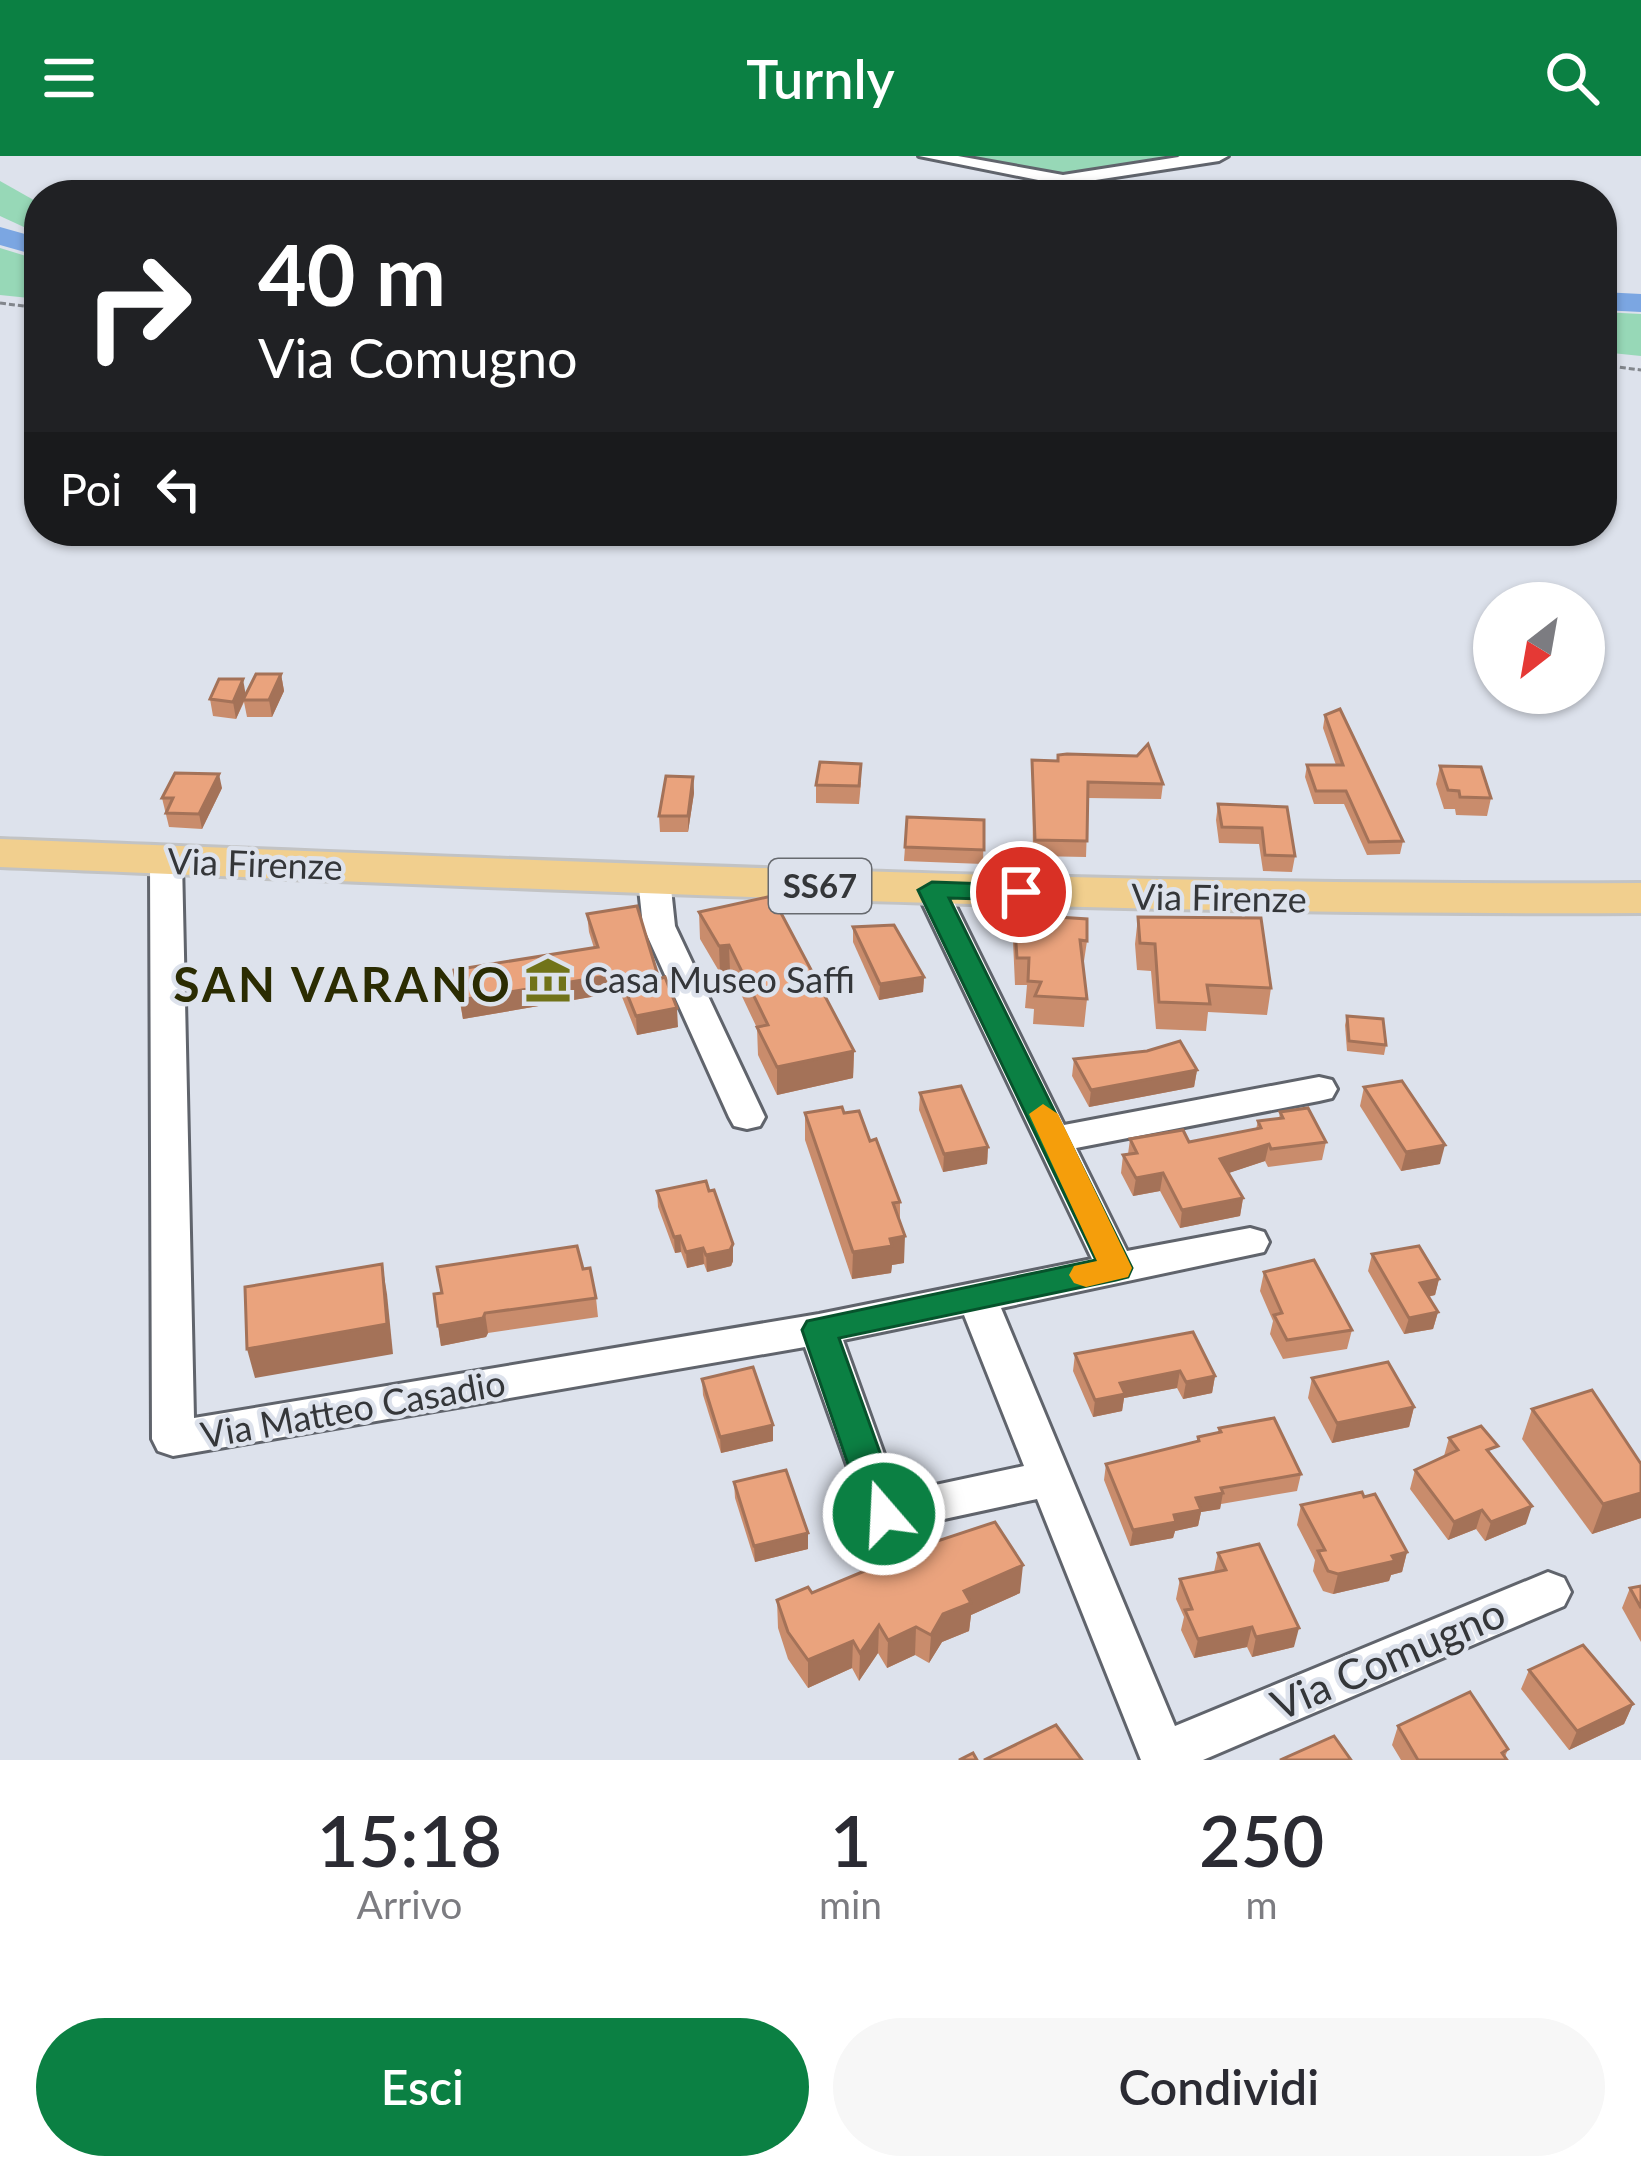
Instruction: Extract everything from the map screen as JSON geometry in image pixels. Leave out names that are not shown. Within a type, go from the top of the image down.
[{"type":"main road","name":"Via Firenze","points":[[0,853],[932,890],[1305,900],[1641,898]]},
{"type":"street","points":[[928,156],[1063,180],[1184,157],[1219,156]]},
{"type":"street","name":"Via Matteo Casadio","points":[[166,861],[173,1439],[819,1330]]},
{"type":"street","points":[[653,879],[658,926],[747,1117]]},
{"type":"street","points":[[932,890],[1116,1268]]},
{"type":"street","points":[[1055,1139],[1319,1089]]},
{"type":"street","points":[[1050,1478],[884,1514],[819,1330],[1250,1242]]},
{"type":"street","name":"Via Comugno","points":[[976,1298],[1164,1757],[1547,1592]]},
{"type":"green space","points":[[949,156],[1171,156],[1168,161],[1091,174],[1033,173]]},
{"type":"green space","points":[[0,181],[24,195],[24,227],[0,216]]},
{"type":"green space","points":[[0,248],[24,255],[24,297],[0,295]]},
{"type":"green space","points":[[1617,313],[1641,314],[1641,356],[1617,354]]},
{"type":"building","points":[[256,674],[281,674],[269,700],[243,700]]},
{"type":"building","points":[[219,679],[243,679],[233,702],[210,699]]},
{"type":"building","points":[[1340,709],[1403,841],[1369,842],[1346,791],[1316,791],[1307,765],[1343,765],[1325,715]]},
{"type":"building","points":[[1148,744],[1163,784],[1088,782],[1087,841],[1035,840],[1032,760],[1058,761],[1058,755],[1067,754],[1137,756]]},
{"type":"building","points":[[820,762],[861,764],[859,786],[816,785]]},
{"type":"building","points":[[1440,766],[1481,767],[1491,798],[1460,797],[1459,791],[1448,790]]},
{"type":"building","points":[[175,773],[219,774],[199,814],[166,813],[173,798],[162,798]]},
{"type":"building","points":[[666,776],[693,777],[688,816],[659,816]]},
{"type":"building","points":[[1218,804],[1287,807],[1295,856],[1265,855],[1262,828],[1222,827]]},
{"type":"building","points":[[907,817],[984,820],[984,850],[905,847]]},
{"type":"building","points":[[772,896],[854,1051],[777,1067],[757,1027],[768,1025],[729,945],[719,946],[699,912]]},
{"type":"building","points":[[637,906],[659,979],[665,977],[677,1008],[636,1016],[619,974],[460,1000],[454,970],[598,947],[587,914]]},
{"type":"building","points":[[1014,914],[1087,919],[1087,941],[1080,940],[1087,999],[1035,996],[1041,982],[1028,981],[1029,958],[1017,958]]},
{"type":"building","points":[[1138,917],[1261,918],[1271,988],[1207,985],[1210,1004],[1159,1002],[1155,944],[1140,943]]},
{"type":"building","points":[[894,925],[924,977],[880,984],[853,927]]},
{"type":"building","points":[[1347,1016],[1383,1019],[1386,1045],[1349,1041]]},
{"type":"building","points":[[1180,1041],[1197,1070],[1091,1090],[1074,1059],[1147,1051]]},
{"type":"building","points":[[1402,1081],[1445,1145],[1406,1152],[1364,1087]]},
{"type":"building","points":[[961,1086],[988,1147],[944,1154],[920,1093]]},
{"type":"building","points":[[842,1107],[844,1113],[859,1111],[870,1141],[876,1139],[900,1202],[893,1203],[905,1236],[890,1239],[892,1246],[853,1252],[805,1113]]},
{"type":"building","points":[[1308,1108],[1326,1142],[1271,1149],[1269,1144],[1220,1159],[1243,1198],[1182,1210],[1163,1173],[1136,1178],[1123,1155],[1137,1153],[1130,1139],[1183,1130],[1189,1142],[1261,1128],[1258,1121]]},
{"type":"building","points":[[706,1181],[709,1191],[714,1190],[733,1244],[730,1250],[706,1255],[703,1248],[686,1252],[680,1236],[674,1237],[657,1191]]},
{"type":"building","points":[[577,1246],[583,1269],[590,1268],[596,1298],[485,1313],[483,1318],[438,1326],[434,1294],[442,1293],[437,1267]]},
{"type":"building","points":[[1419,1246],[1439,1279],[1420,1283],[1438,1312],[1409,1318],[1372,1254]]},
{"type":"building","points":[[1314,1260],[1352,1330],[1287,1340],[1274,1315],[1282,1313],[1264,1272]]},
{"type":"building","points":[[382,1264],[387,1324],[247,1349],[245,1287]]},
{"type":"building","points":[[1193,1332],[1215,1376],[1186,1382],[1180,1371],[1120,1383],[1125,1394],[1095,1400],[1075,1354]]},
{"type":"building","points":[[1388,1362],[1414,1407],[1337,1423],[1312,1378]]},
{"type":"building","points":[[753,1367],[773,1425],[720,1437],[702,1379]]},
{"type":"building","points":[[1592,1390],[1641,1464],[1641,1493],[1603,1504],[1532,1409]]},
{"type":"building","points":[[1274,1418],[1301,1474],[1221,1488],[1223,1493],[1196,1498],[1201,1510],[1174,1515],[1176,1522],[1133,1530],[1106,1464],[1199,1441],[1198,1437],[1221,1432],[1219,1428]]},
{"type":"building","points":[[1481,1426],[1498,1446],[1487,1450],[1532,1506],[1491,1522],[1482,1510],[1454,1522],[1415,1470],[1458,1450],[1449,1438]]},
{"type":"building","points":[[786,1470],[808,1533],[754,1546],[734,1482]]},
{"type":"building","points":[[1362,1492],[1364,1497],[1375,1494],[1407,1552],[1392,1556],[1395,1561],[1338,1574],[1328,1571],[1318,1551],[1325,1550],[1301,1505]]},
{"type":"building","points":[[995,1522],[1023,1565],[964,1591],[971,1603],[943,1614],[931,1635],[916,1627],[888,1640],[879,1625],[860,1653],[853,1641],[808,1660],[788,1632],[777,1600],[808,1587],[812,1593],[879,1565],[882,1570],[910,1550]]},
{"type":"building","points":[[1259,1544],[1299,1628],[1256,1637],[1252,1627],[1198,1639],[1185,1610],[1192,1609],[1180,1579],[1226,1570],[1218,1553]]},
{"type":"building","points":[[1641,1586],[1641,1608],[1630,1588]]},
{"type":"building","points":[[1583,1645],[1633,1704],[1577,1731],[1529,1670]]},
{"type":"building","points":[[1470,1692],[1508,1749],[1502,1753],[1507,1760],[1418,1760],[1398,1726]]},
{"type":"building","points":[[1056,1725],[1082,1760],[984,1760]]},
{"type":"building","points":[[1334,1736],[1351,1760],[1280,1760]]},
{"type":"waterway","points":[[0,236],[24,243]]},
{"type":"waterway","points":[[1617,302],[1641,303]]},
{"type":"slow traffic","points":[[1043,1114],[1116,1268],[1086,1275]]},
{"type":"place","name":"Casa Museo Saffi","points":[[548,980]]},
{"type":"district","name":"SAN VARANO","points":[[343,985]]},
{"type":"route","points":[[884,1514],[819,1330],[1116,1268],[932,890],[1021,892]]}]
